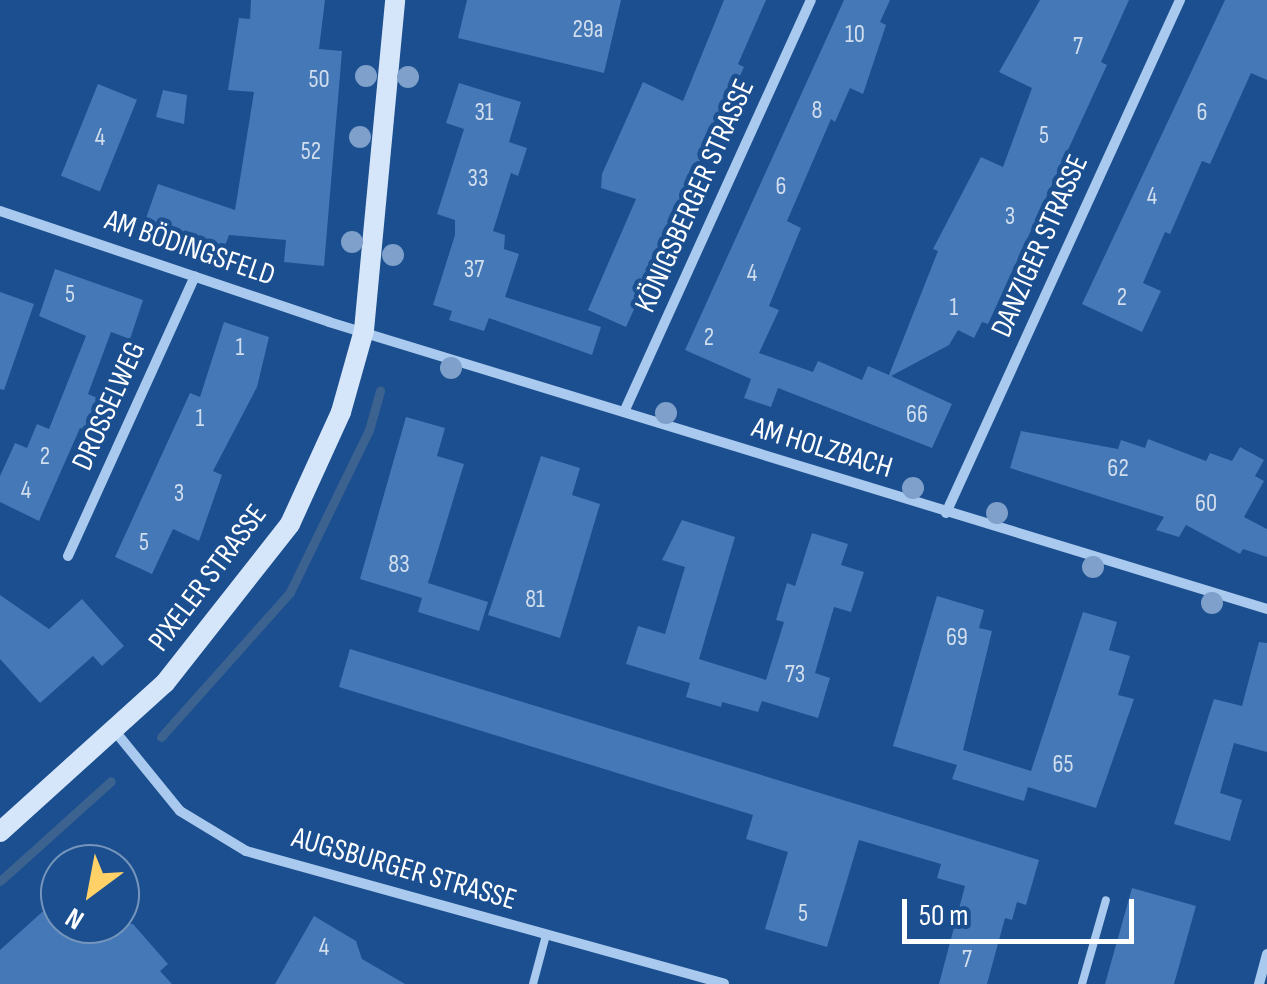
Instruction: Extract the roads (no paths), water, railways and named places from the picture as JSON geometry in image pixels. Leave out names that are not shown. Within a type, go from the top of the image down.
[{"type":"main road","name":"PIXELER STRASSE","points":[[0,832],[114,730],[221,618],[290,524],[340,412],[364,330],[395,0]]},
{"type":"street","name":"KÖNIGSBERGER STRASSE","points":[[624,412],[811,0]]},
{"type":"street","name":"DANZIGER STRASSE","points":[[946,513],[1180,0]]},
{"type":"street","name":"AM BÖDINGSFELD","points":[[0,211],[364,330]]},
{"type":"street","name":"DROSSELWEG","points":[[68,556],[195,276]]},
{"type":"street","name":"AM HOLZBACH","points":[[364,330],[946,513],[1267,609]]},
{"type":"street","name":"AUGSBURGER STRASSE","points":[[114,730],[180,811],[246,851],[724,984]]},
{"type":"street","points":[[1259,984],[1267,954]]},
{"type":"lane","points":[[1082,984],[1106,900]]},
{"type":"lane","points":[[533,984],[546,935]]},
{"type":"waterway","points":[[161,737],[290,592],[369,430],[380,391]]},
{"type":"waterway","points":[[0,881],[111,781]]}]
